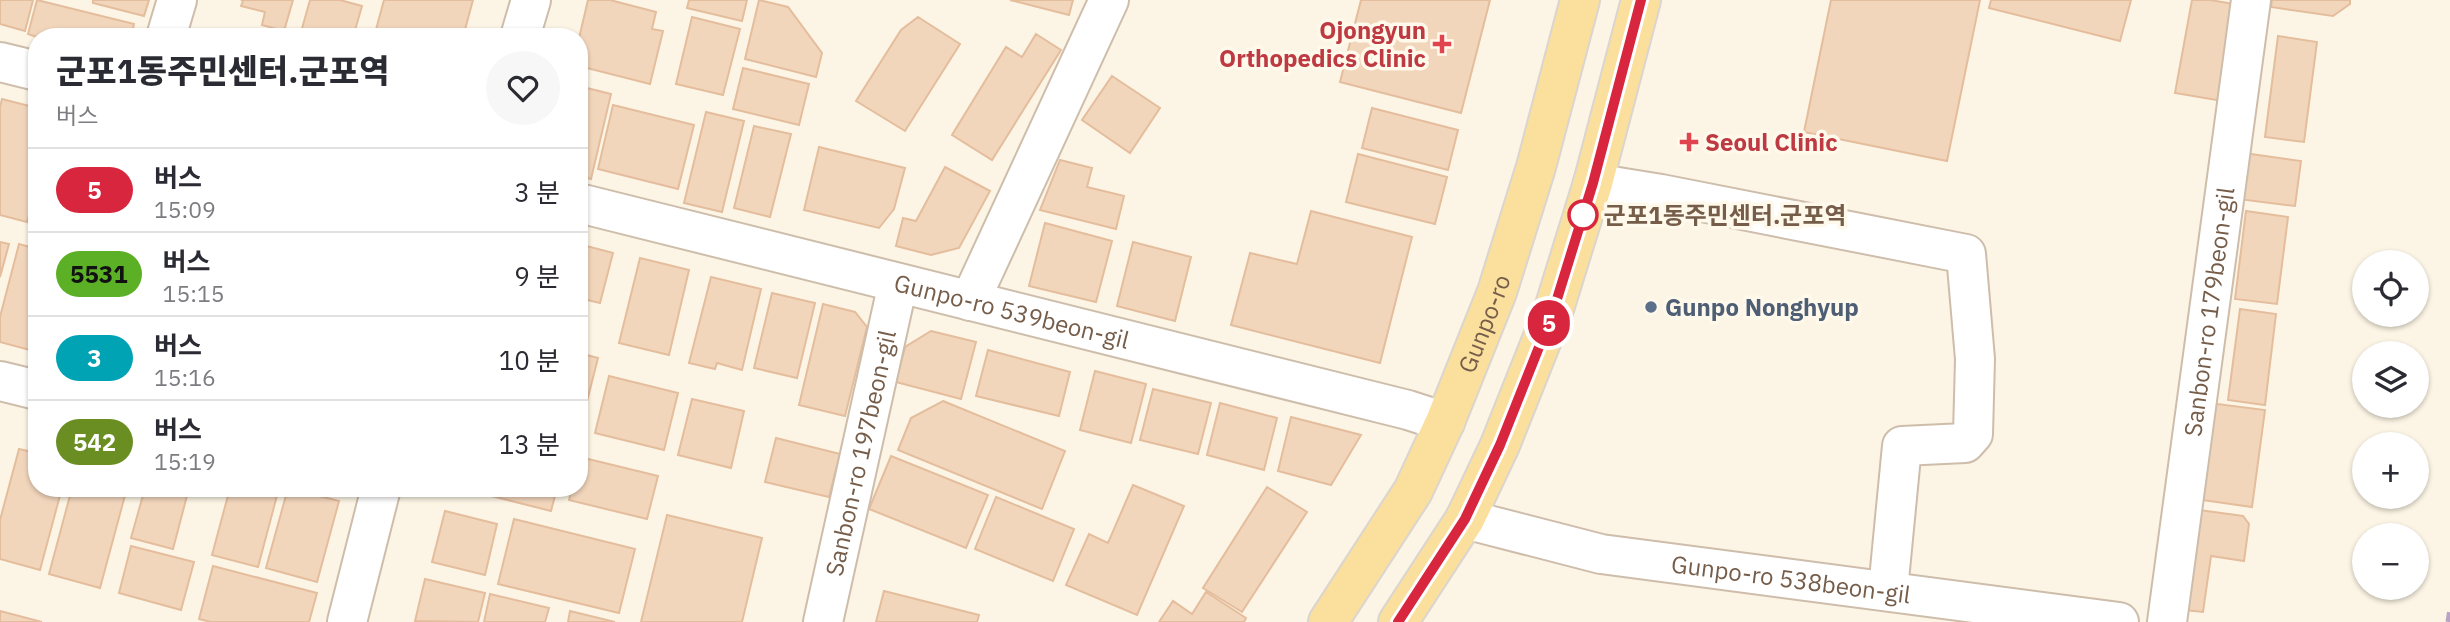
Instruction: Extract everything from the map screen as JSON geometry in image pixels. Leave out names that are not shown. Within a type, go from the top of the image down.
[{"type":"main road","name":"Gunpo-ro","points":[[1328,622],[1413,491],[1445,422],[1497,292],[1536,167],[1580,0]]},
{"type":"main road","points":[[1398,622],[1465,519],[1500,445],[1553,312],[1593,183],[1641,0]]},
{"type":"street","points":[[169,28],[177,0]]},
{"type":"street","points":[[523,28],[531,0]]},
{"type":"street","points":[[970,301],[1109,0]]},
{"type":"street","name":"Sanbon-ro 179beon-gil","points":[[2167,622],[2251,0]]},
{"type":"street","points":[[0,62],[28,69]]},
{"type":"street","points":[[1593,183],[1966,254],[1975,359],[1973,434],[1965,443],[1902,446],[1888,590]]},
{"type":"street","name":"Gunpo-ro 539beon-gil","points":[[588,205],[1408,410],[1445,422]]},
{"type":"street","name":"Sanbon-ro 197beon-gil","points":[[823,622],[898,283]]},
{"type":"street","points":[[0,381],[28,388]]},
{"type":"street","points":[[347,622],[379,497]]},
{"type":"street","name":"Gunpo-ro 538beon-gil","points":[[1465,519],[1601,554],[2119,622]]},
{"type":"building","points":[[0,0],[33,0],[25,31],[0,24]]},
{"type":"building","points":[[37,0],[134,24],[133,28],[30,28]]},
{"type":"building","points":[[93,0],[149,0],[144,16],[93,3]]},
{"type":"building","points":[[241,0],[293,0],[285,28],[262,25],[265,12],[241,6]]},
{"type":"building","points":[[310,0],[340,0],[362,6],[356,28],[302,28]]},
{"type":"building","points":[[384,0],[473,0],[465,28],[376,28]]},
{"type":"building","points":[[588,0],[610,0],[656,12],[652,29],[663,31],[650,84],[588,68],[588,28],[581,28]]},
{"type":"building","points":[[689,0],[747,0],[742,21],[687,8]]},
{"type":"building","points":[[759,0],[788,7],[822,53],[816,77],[745,59]]},
{"type":"building","points":[[1010,0],[1073,0],[1069,15]]},
{"type":"building","points":[[1361,0],[1490,0],[1461,113],[1340,82]]},
{"type":"building","points":[[1831,0],[1980,0],[1947,161],[1804,132]]},
{"type":"building","points":[[1991,0],[2131,0],[2120,41],[1989,8]]},
{"type":"building","points":[[2192,0],[2246,6],[2229,102],[2175,93]]},
{"type":"building","points":[[2272,0],[2350,0],[2350,4],[2333,16],[2271,7]]},
{"type":"building","points":[[692,17],[740,29],[723,95],[676,84]]},
{"type":"building","points":[[918,17],[960,44],[905,131],[856,101],[901,30]]},
{"type":"building","points":[[1036,34],[1061,50],[992,160],[952,135],[1006,47],[1022,57]]},
{"type":"building","points":[[2278,36],[2317,42],[2304,142],[2265,137]]},
{"type":"building","points":[[743,68],[809,84],[799,125],[733,109]]},
{"type":"building","points":[[1112,76],[1160,108],[1130,153],[1082,120]]},
{"type":"building","points":[[588,88],[611,94],[591,179],[588,178]]},
{"type":"building","points":[[2,99],[28,106],[27,222],[0,215]]},
{"type":"building","points":[[613,105],[694,125],[678,189],[598,169]]},
{"type":"building","points":[[1372,108],[1458,130],[1448,170],[1362,148]]},
{"type":"building","points":[[706,112],[744,121],[722,212],[684,203]]},
{"type":"building","points":[[754,126],[791,134],[770,217],[734,208]]},
{"type":"building","points":[[819,147],[905,168],[894,209],[879,228],[804,210]]},
{"type":"building","points":[[2244,153],[2301,161],[2295,206],[2238,199]]},
{"type":"building","points":[[1358,154],[1447,177],[1435,224],[1346,202]]},
{"type":"building","points":[[1060,160],[1092,168],[1087,187],[1124,196],[1116,229],[1040,210]]},
{"type":"building","points":[[945,167],[990,191],[959,248],[931,255],[896,246],[903,218],[916,221]]},
{"type":"building","points":[[1311,211],[1412,237],[1380,363],[1231,325],[1250,253],[1297,264]]},
{"type":"building","points":[[2246,211],[2288,217],[2277,304],[2235,299]]},
{"type":"building","points":[[1045,223],[1112,241],[1096,302],[1029,286]]},
{"type":"building","points":[[0,242],[9,244],[0,277]]},
{"type":"building","points":[[1133,242],[1191,257],[1175,321],[1117,306]]},
{"type":"building","points":[[19,244],[28,246],[28,350],[0,342],[0,317]]},
{"type":"building","points":[[588,246],[613,253],[600,303],[588,300]]},
{"type":"building","points":[[640,258],[689,270],[669,355],[619,343]]},
{"type":"building","points":[[711,277],[761,289],[742,370],[717,363],[715,369],[689,363]]},
{"type":"building","points":[[772,293],[815,303],[797,378],[754,368]]},
{"type":"building","points":[[823,304],[855,312],[867,327],[845,416],[799,405]]},
{"type":"building","points":[[2240,309],[2276,314],[2265,405],[2228,400]]},
{"type":"building","points":[[931,331],[976,342],[961,399],[896,382],[905,347]]},
{"type":"building","points":[[988,350],[1070,372],[1059,416],[976,396]]},
{"type":"building","points":[[588,355],[598,358],[588,397]]},
{"type":"building","points":[[1095,371],[1146,384],[1131,443],[1080,430]]},
{"type":"building","points":[[609,376],[678,393],[664,450],[595,433]]},
{"type":"building","points":[[1153,389],[1211,403],[1198,454],[1140,440]]},
{"type":"building","points":[[692,399],[744,411],[731,468],[678,455]]},
{"type":"building","points":[[943,401],[1065,451],[1042,509],[898,450],[911,418]]},
{"type":"building","points":[[2201,402],[2265,410],[2252,507],[2188,498]]},
{"type":"building","points":[[1220,403],[1277,418],[1264,470],[1207,455]]},
{"type":"building","points":[[1291,417],[1361,435],[1331,485],[1278,471]]},
{"type":"building","points":[[776,438],[840,454],[829,497],[765,482]]},
{"type":"building","points":[[19,449],[28,451],[28,497],[60,497],[40,570],[0,559],[0,520]]},
{"type":"building","points":[[891,456],[988,495],[966,548],[869,509]]},
{"type":"building","points":[[588,459],[658,476],[647,519],[569,500],[570,497],[588,497]]},
{"type":"building","points":[[1133,485],[1184,506],[1137,615],[1066,585],[1089,534],[1108,543]]},
{"type":"building","points":[[1267,487],[1307,512],[1242,612],[1203,588]]},
{"type":"building","points":[[70,497],[125,497],[100,588],[49,574]]},
{"type":"building","points":[[142,497],[187,497],[173,549],[131,538]]},
{"type":"building","points":[[228,497],[277,497],[258,567],[212,555]]},
{"type":"building","points":[[286,497],[323,497],[339,501],[317,582],[266,568]]},
{"type":"building","points":[[496,497],[555,497],[551,511]]},
{"type":"building","points":[[996,497],[1074,529],[1053,581],[975,549]]},
{"type":"building","points":[[2199,510],[2243,516],[2249,524],[2244,561],[2211,556],[2203,612],[2185,610]]},
{"type":"building","points":[[445,511],[497,524],[485,575],[432,562]]},
{"type":"building","points":[[667,515],[762,538],[742,622],[641,622]]},
{"type":"building","points":[[514,519],[635,549],[619,613],[498,584]]},
{"type":"building","points":[[131,546],[194,562],[181,610],[119,593]]},
{"type":"building","points":[[213,566],[317,593],[309,622],[211,622],[199,619]]},
{"type":"building","points":[[425,579],[485,593],[478,622],[415,621]]},
{"type":"building","points":[[884,591],[979,615],[977,622],[876,622]]},
{"type":"building","points":[[1206,592],[1246,618],[1244,622],[1159,622],[1173,601],[1192,614]]},
{"type":"building","points":[[490,594],[549,608],[545,622],[484,622]]},
{"type":"building","points":[[0,611],[42,622],[0,622]]},
{"type":"building","points":[[570,611],[615,622],[568,622]]},
{"type":"railway","points":[[2448,622],[2450,609]]},
{"type":"bus line","name":"5","points":[[1398,622],[1465,519],[1500,445],[1553,312],[1593,183],[1641,0]]},
{"type":"place","name":"Ojongyun Orthopedics Clinic","points":[[1442,44]]},
{"type":"place","name":"Seoul Clinic","points":[[1689,142]]},
{"type":"place","name":"군포1동주민센터.군포역","points":[[1583,215]]},
{"type":"place","name":"Gunpo Nonghyup","points":[[1651,307]]}]
